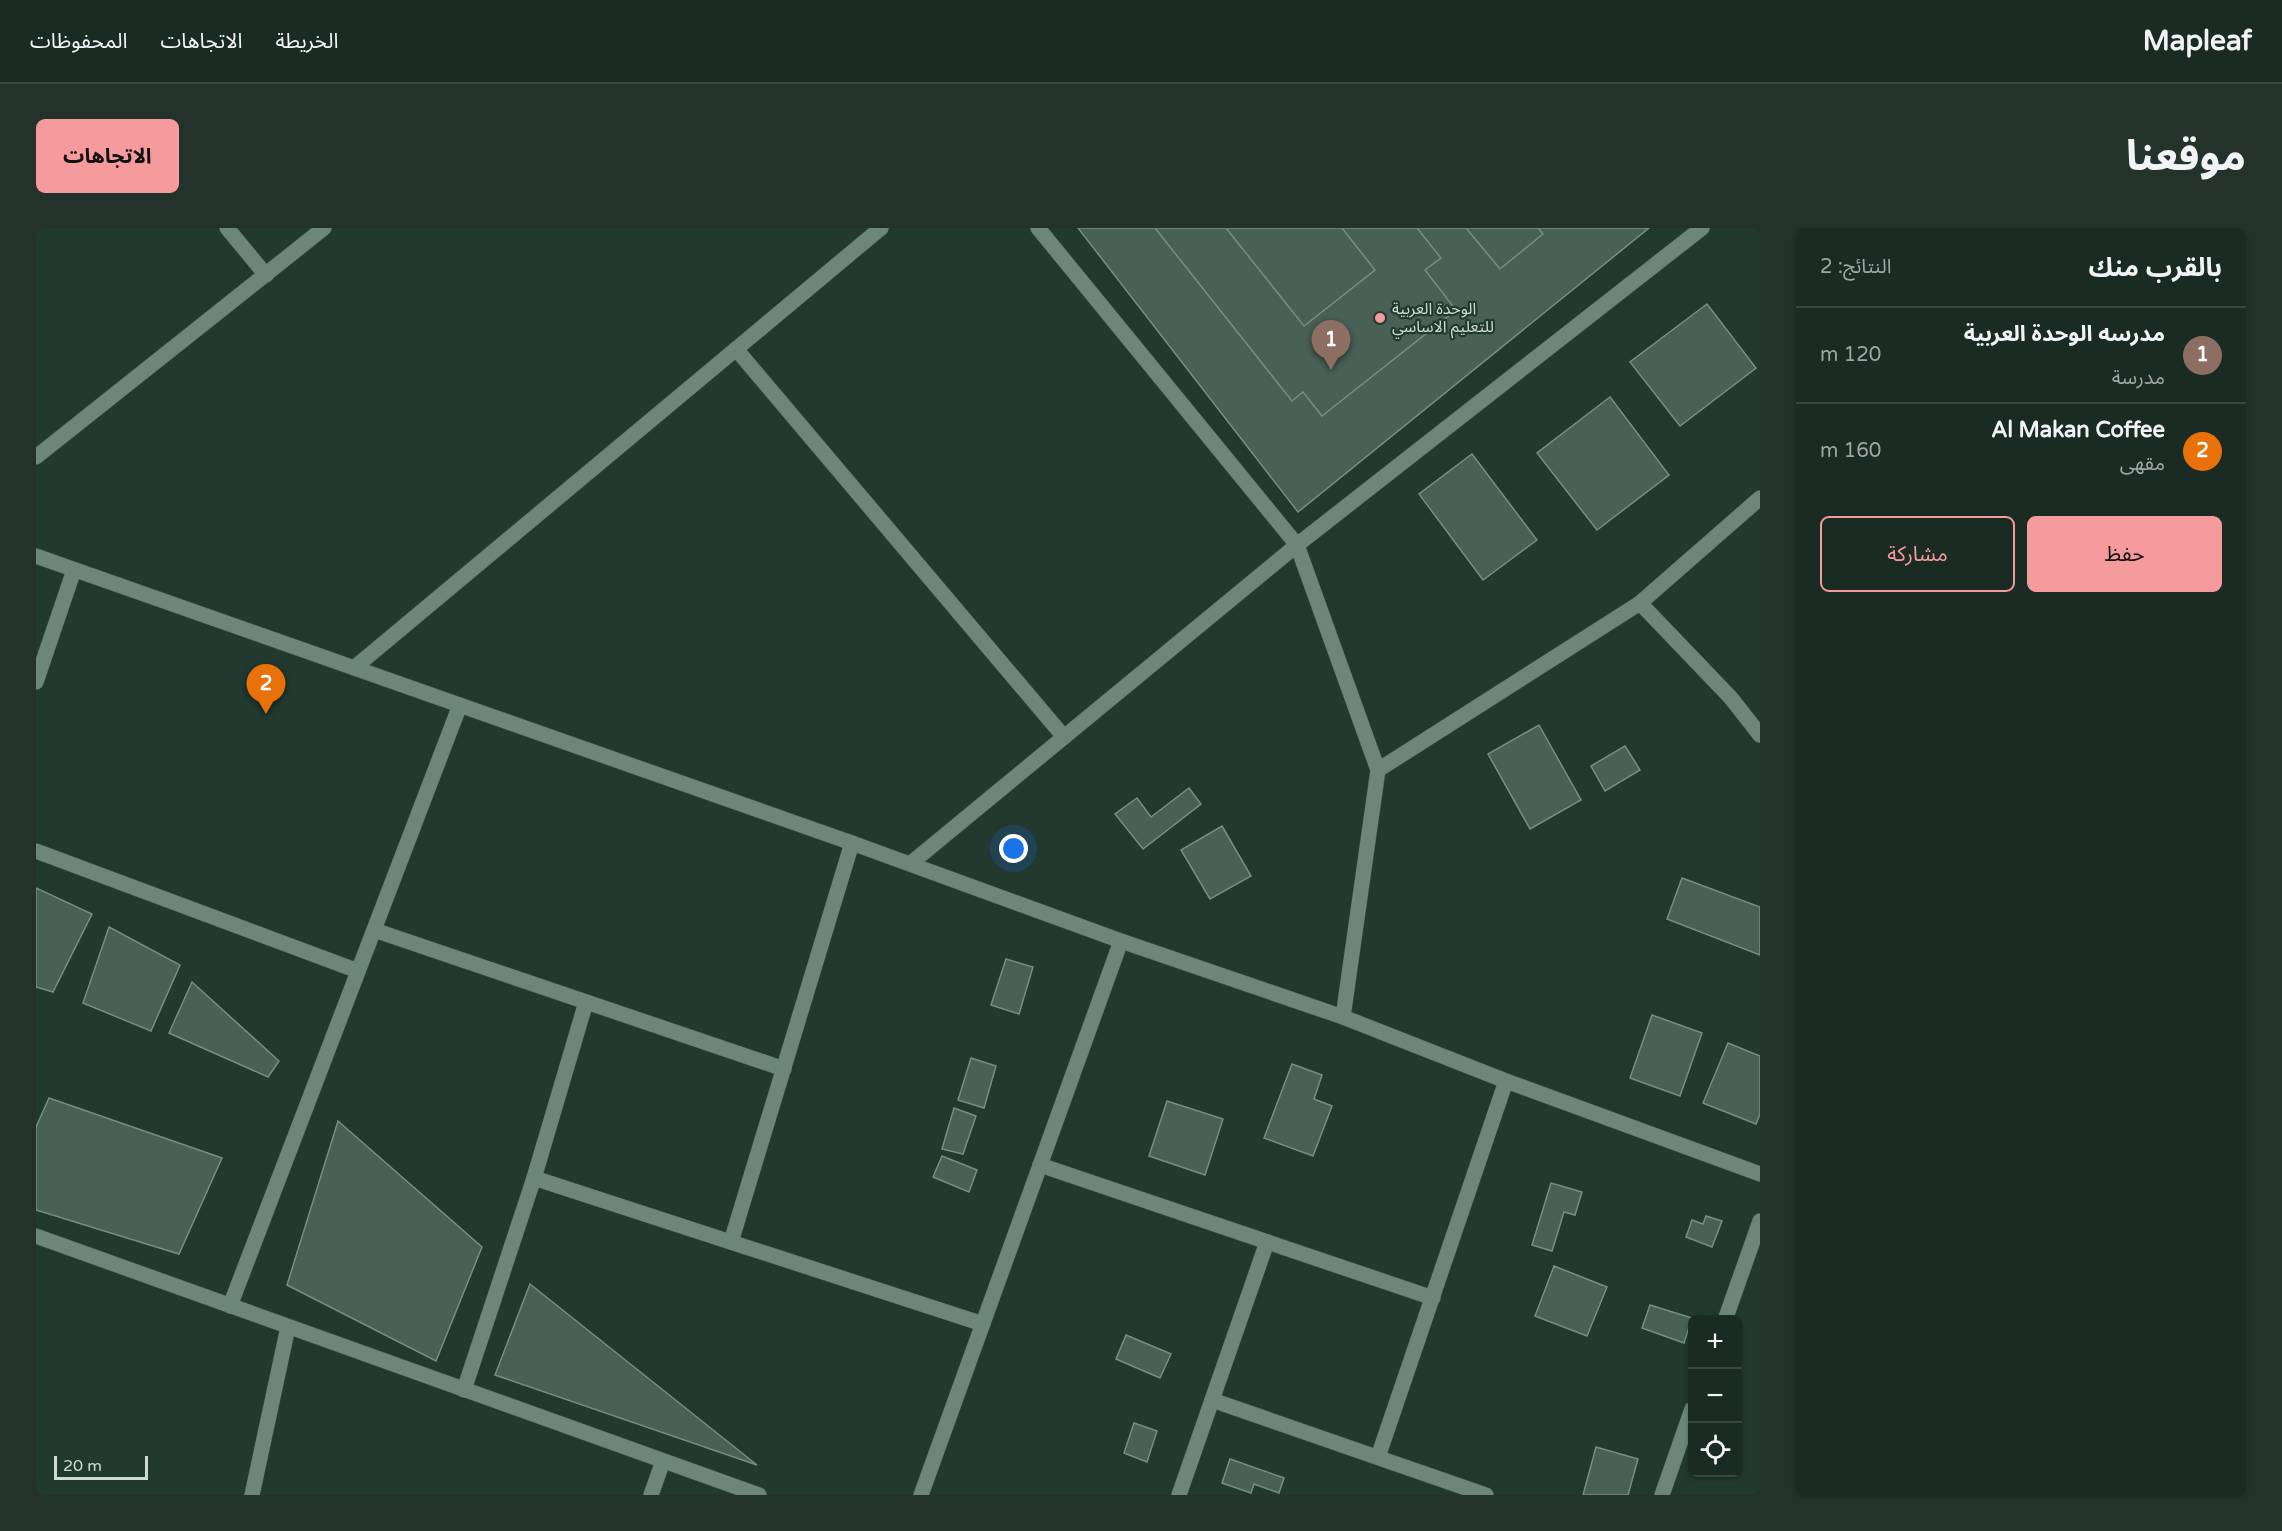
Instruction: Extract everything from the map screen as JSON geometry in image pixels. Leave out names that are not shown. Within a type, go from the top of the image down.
[{"type":"street","points":[[227,228],[266,275]]},
{"type":"street","points":[[36,457],[324,228]]},
{"type":"street","points":[[354,668],[881,228]]},
{"type":"street","points":[[1038,228],[1297,545],[1378,770],[1343,1017]]},
{"type":"street","points":[[910,864],[1297,545],[1702,228]]},
{"type":"street","points":[[736,349],[1064,737]]},
{"type":"street","points":[[1378,770],[1640,603],[1760,498]]},
{"type":"street","points":[[36,556],[852,843],[1121,941],[1343,1017],[1506,1081],[1760,1174]]},
{"type":"street","points":[[36,682],[74,570]]},
{"type":"street","points":[[1640,603],[1731,698],[1760,735]]},
{"type":"street","points":[[230,1306],[460,705]]},
{"type":"street","points":[[731,1242],[852,843]]},
{"type":"street","points":[[36,851],[358,971]]},
{"type":"street","points":[[374,930],[783,1069]]},
{"type":"street","points":[[921,1495],[1121,941]]},
{"type":"street","points":[[464,1390],[534,1178],[586,1002]]},
{"type":"street","points":[[1378,1458],[1506,1081]]},
{"type":"street","points":[[1040,1165],[1433,1298]]},
{"type":"street","points":[[534,1178],[983,1324]]},
{"type":"street","points":[[1727,1315],[1760,1221]]},
{"type":"street","points":[[36,1236],[759,1495]]},
{"type":"street","points":[[1179,1495],[1267,1242]]},
{"type":"street","points":[[252,1495],[288,1327]]},
{"type":"street","points":[[1212,1400],[1486,1495]]},
{"type":"street","points":[[1662,1495],[1688,1420]]},
{"type":"street","points":[[651,1495],[663,1461]]},
{"type":"building","points":[[1078,228],[1649,228],[1298,512]]},
{"type":"building","name":"الوحدة العربية للتعليم الاساسي","points":[[1155,228],[1226,228],[1304,326],[1375,270],[1342,228],[1417,228],[1441,258],[1425,270],[1456,310],[1322,416],[1303,392],[1292,401]]},
{"type":"building","points":[[1466,228],[1538,228],[1543,234],[1500,269]]},
{"type":"building","points":[[1707,304],[1756,368],[1680,426],[1630,362]]},
{"type":"building","points":[[1610,397],[1669,475],[1597,530],[1537,453]]},
{"type":"building","points":[[1472,454],[1537,540],[1483,580],[1419,494]]},
{"type":"building","points":[[1539,725],[1581,800],[1530,829],[1488,754]]},
{"type":"building","points":[[1625,746],[1640,770],[1605,791],[1591,766]]},
{"type":"building","points":[[1189,788],[1201,804],[1143,849],[1115,814],[1137,798],[1151,817]]},
{"type":"building","points":[[1222,826],[1251,876],[1210,899],[1181,850]]},
{"type":"building","points":[[1682,878],[1760,907],[1760,955],[1667,919]]},
{"type":"building","points":[[36,888],[92,914],[53,992],[36,987]]},
{"type":"building","points":[[109,927],[180,965],[151,1031],[83,1003]]},
{"type":"building","points":[[1006,959],[1033,967],[1019,1014],[991,1005]]},
{"type":"building","points":[[192,982],[279,1061],[268,1077],[169,1033]]},
{"type":"building","points":[[1652,1015],[1702,1033],[1680,1096],[1630,1078]]},
{"type":"building","points":[[1728,1043],[1760,1056],[1760,1114],[1756,1124],[1703,1103]]},
{"type":"building","points":[[971,1058],[996,1066],[984,1108],[958,1100]]},
{"type":"building","points":[[1292,1064],[1322,1075],[1314,1099],[1332,1106],[1313,1156],[1264,1138]]},
{"type":"building","points":[[49,1098],[222,1158],[179,1254],[36,1210],[36,1127]]},
{"type":"building","points":[[1167,1101],[1223,1119],[1205,1175],[1149,1156]]},
{"type":"building","points":[[954,1108],[976,1116],[963,1154],[942,1149]]},
{"type":"building","points":[[338,1121],[482,1247],[436,1361],[287,1285]]},
{"type":"building","points":[[942,1156],[977,1170],[969,1192],[933,1177]]},
{"type":"building","points":[[1551,1183],[1582,1192],[1575,1215],[1564,1212],[1552,1251],[1532,1245]]},
{"type":"building","points":[[1706,1216],[1722,1221],[1712,1247],[1686,1237],[1692,1220],[1703,1224]]},
{"type":"building","points":[[1554,1266],[1607,1287],[1587,1336],[1535,1316]]},
{"type":"building","points":[[530,1284],[757,1465],[495,1375]]},
{"type":"building","points":[[1650,1305],[1688,1317],[1688,1330],[1684,1343],[1642,1328]]},
{"type":"building","points":[[1126,1335],[1171,1354],[1160,1378],[1116,1359]]},
{"type":"building","points":[[1134,1423],[1157,1431],[1147,1462],[1124,1453]]},
{"type":"building","points":[[1596,1447],[1638,1459],[1628,1495],[1583,1495]]},
{"type":"building","points":[[1230,1459],[1284,1478],[1279,1493],[1254,1484],[1251,1493],[1222,1483]]},
{"type":"place","name":"الوحدة العربية للتعليم الاساسي","points":[[1380,318]]},
{"type":"place","name":"مدرسه الوحدة العربية","points":[[1331,370]]},
{"type":"place","name":"Al Makan Coffee","points":[[266,714]]}]
